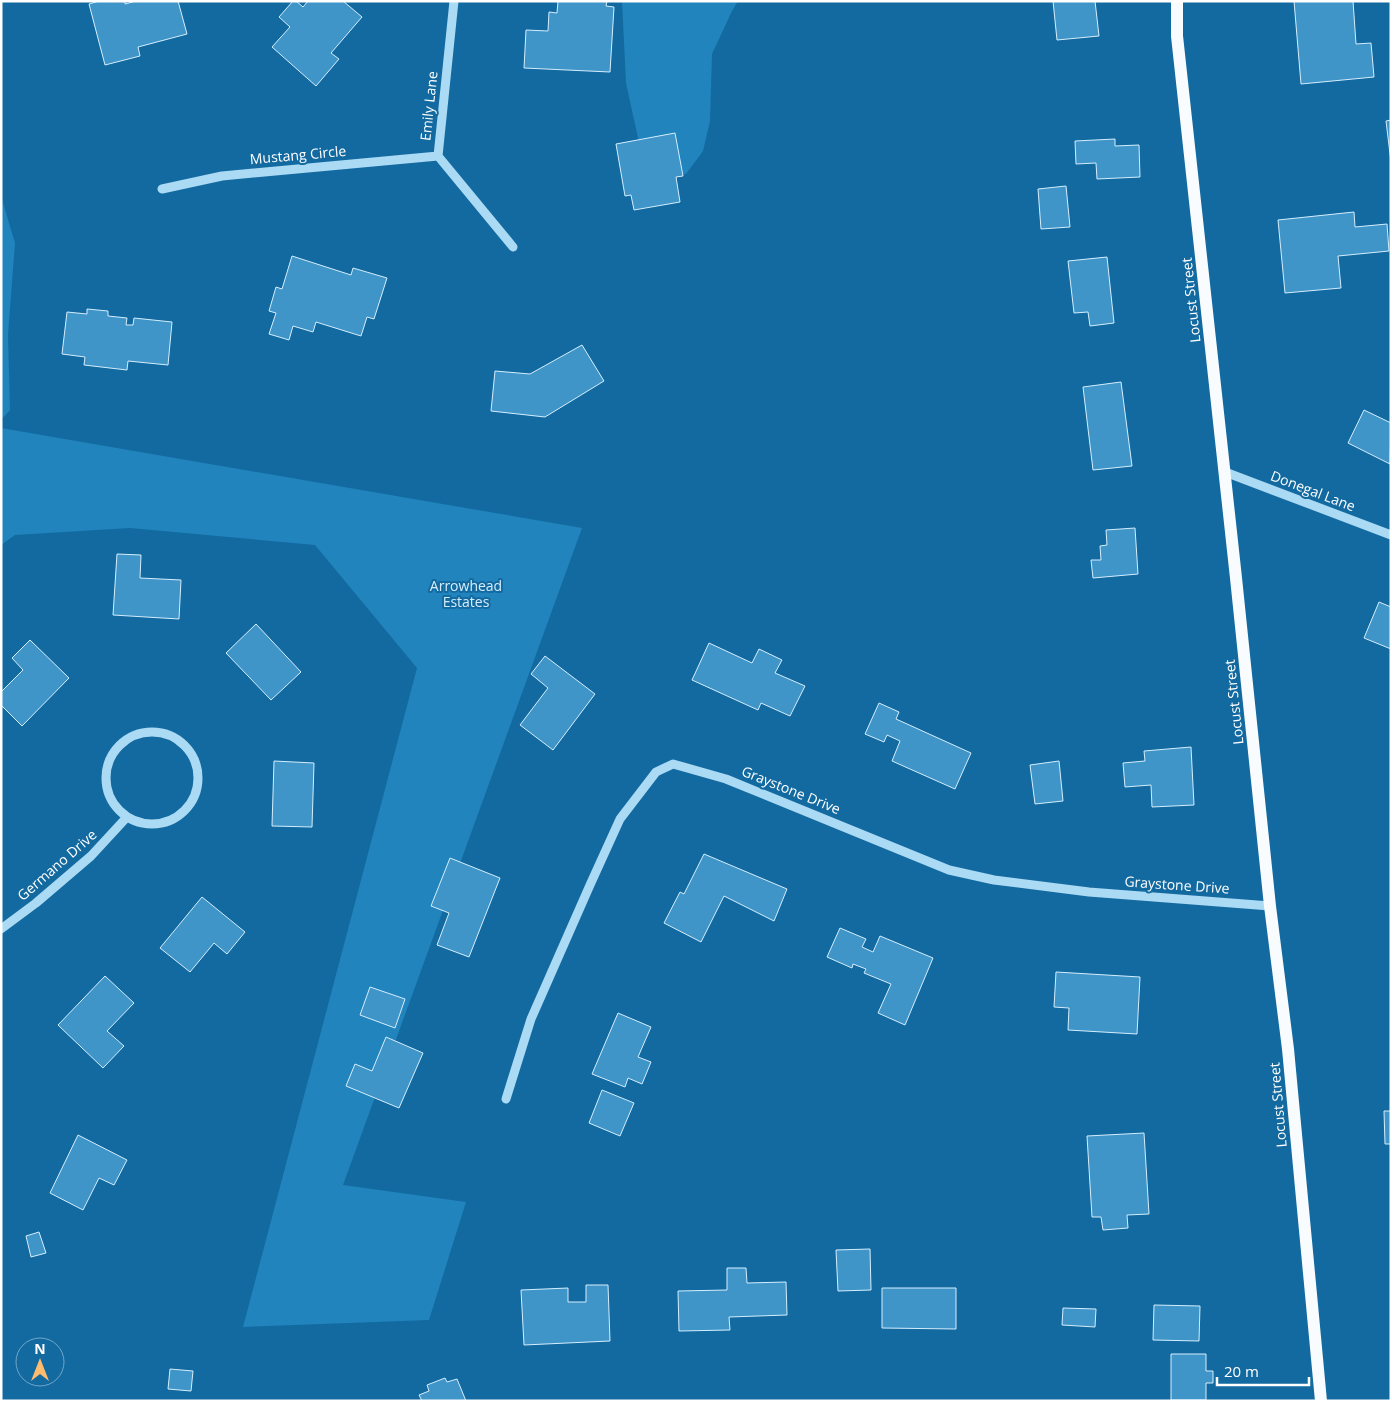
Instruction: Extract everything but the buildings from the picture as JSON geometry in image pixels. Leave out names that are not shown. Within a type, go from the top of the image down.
[{"type":"main road","name":"Locust Street","points":[[1177,1],[1177,36],[1270,906],[1288,1050],[1321,1401]]},
{"type":"street","name":"Emily Lane","points":[[454,1],[438,156],[513,248]]},
{"type":"street","name":"Mustang Circle","points":[[162,188],[222,176],[438,156]]},
{"type":"street","name":"Donegal Lane","points":[[1225,472],[1391,535]]},
{"type":"street","points":[[157,732],[178,740],[186,747],[196,764],[198,785],[191,804],[180,815],[166,822],[146,824],[136,822],[127,817],[118,810],[108,790],[107,774],[111,758],[117,748],[125,741],[146,733],[157,732]]},
{"type":"street","name":"Graystone Drive","points":[[506,1099],[531,1020],[620,819],[656,772],[673,764],[726,778],[949,870],[986,878],[1089,892],[1270,906]]},
{"type":"street","name":"Germano Drive","points":[[1,929],[36,903],[91,856],[127,817]]},
{"type":"green space","points":[[622,1],[738,1],[712,54],[710,121],[703,151],[686,174],[661,178],[638,138],[626,83]]},
{"type":"green space","points":[[1,196],[15,243],[8,335],[10,410],[1,420]]},
{"type":"green space","name":"Arrowhead Estates","points":[[1,428],[582,528],[343,1185],[466,1202],[429,1320],[243,1327],[417,668],[315,545],[130,528],[15,535],[1,545]]}]
